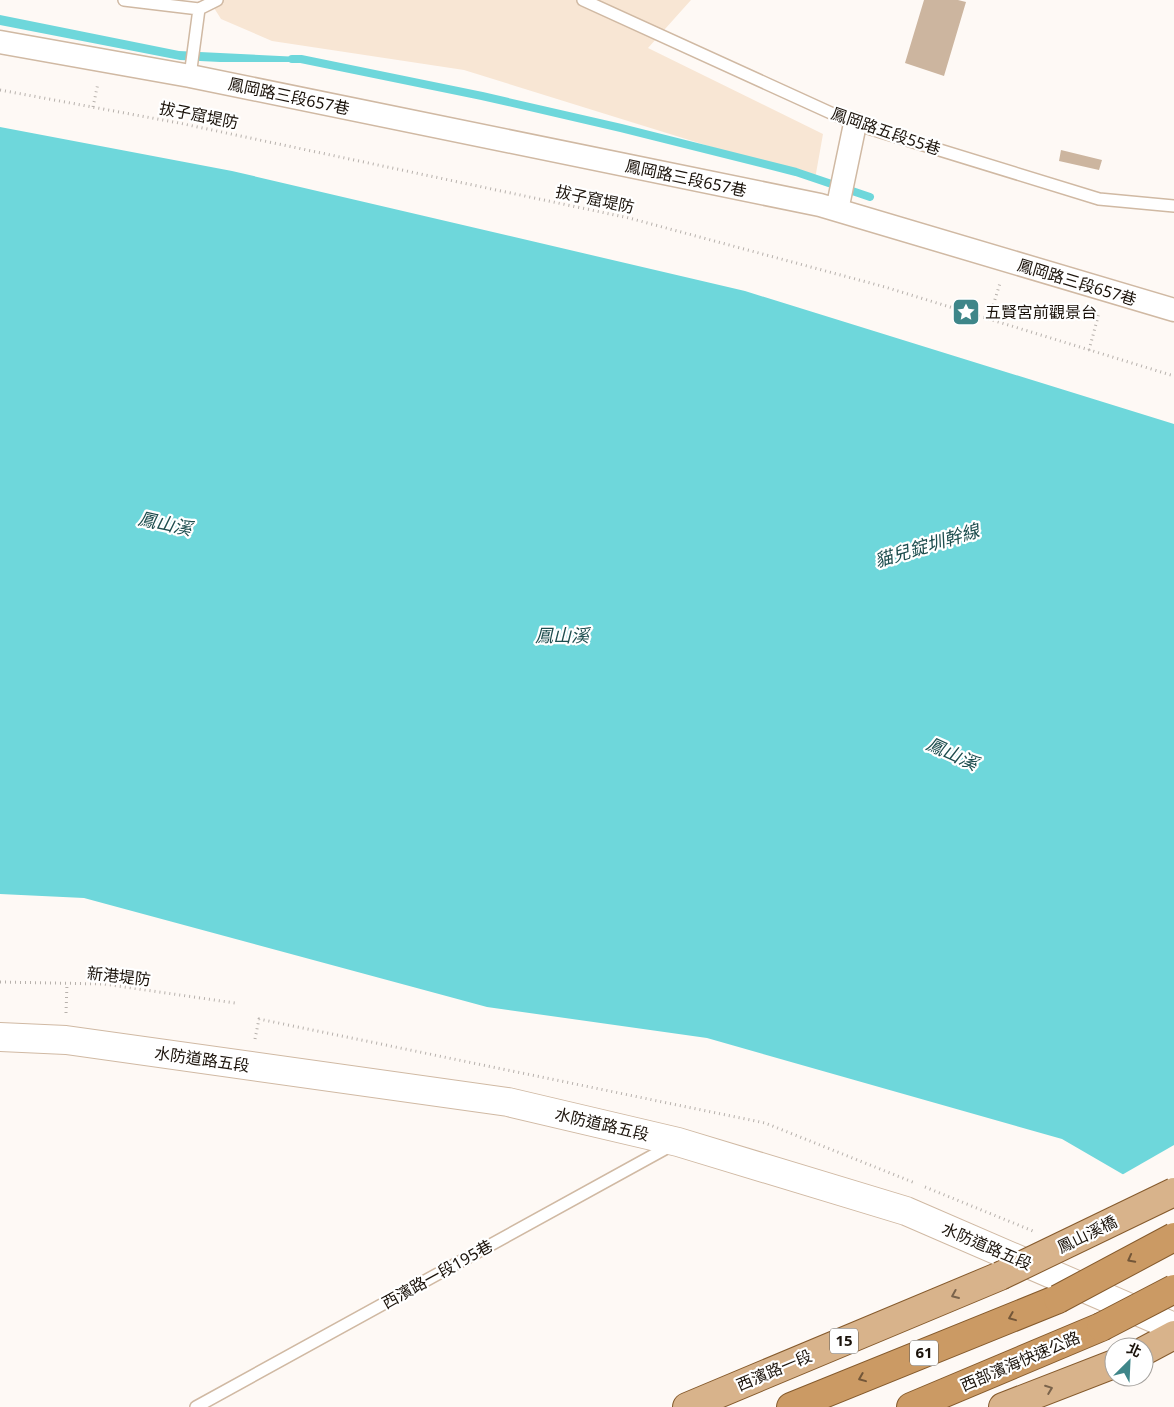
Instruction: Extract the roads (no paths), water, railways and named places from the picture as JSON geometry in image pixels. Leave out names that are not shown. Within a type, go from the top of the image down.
[{"type":"highway","name":"61","points":[[791,1407],[1058,1299],[1174,1236]]},
{"type":"highway","name":"西部濱海快速公路","points":[[911,1407],[1101,1327],[1174,1289]]},
{"type":"main road","name":"鳳山溪橋","points":[[1000,1276],[1174,1192]]},
{"type":"main road","name":"西濱路一段","points":[[687,1407],[1000,1276]]},
{"type":"main road","points":[[1154,1346],[1174,1335]]},
{"type":"main road","points":[[1003,1407],[1104,1368]]},
{"type":"street","name":"鳳岡路三段657巷","points":[[0,42],[190,76],[820,205],[1174,310]]},
{"type":"street","points":[[837,210],[855,124]]},
{"type":"street","name":"水防道路五段","points":[[0,1037],[66,1040],[508,1102],[678,1142],[906,1211],[1174,1327]]},
{"type":"lane","points":[[124,0],[198,9],[217,0]]},
{"type":"lane","name":"鳳岡路五段55巷","points":[[583,0],[855,124],[1099,199],[1174,206]]},
{"type":"lane","points":[[190,76],[198,9]]},
{"type":"lane","name":"西濱路一段195巷","points":[[196,1407],[678,1142]]},
{"type":"water","points":[[0,15],[179,51],[300,57],[301,62],[180,60],[0,25]]},
{"type":"water","name":"鳳山溪","points":[[0,127],[232,171],[745,291],[1174,424],[1174,1204],[1062,1139],[707,1038],[487,1007],[84,898],[0,894]]},
{"type":"waterway","points":[[292,59],[301,59],[482,96],[621,128],[796,172],[870,197]]},
{"type":"place","name":"五賢宮前觀景台","points":[[966,312]]},
{"type":"water label","name":"貓兒錠圳幹線","points":[[927,546]]}]
